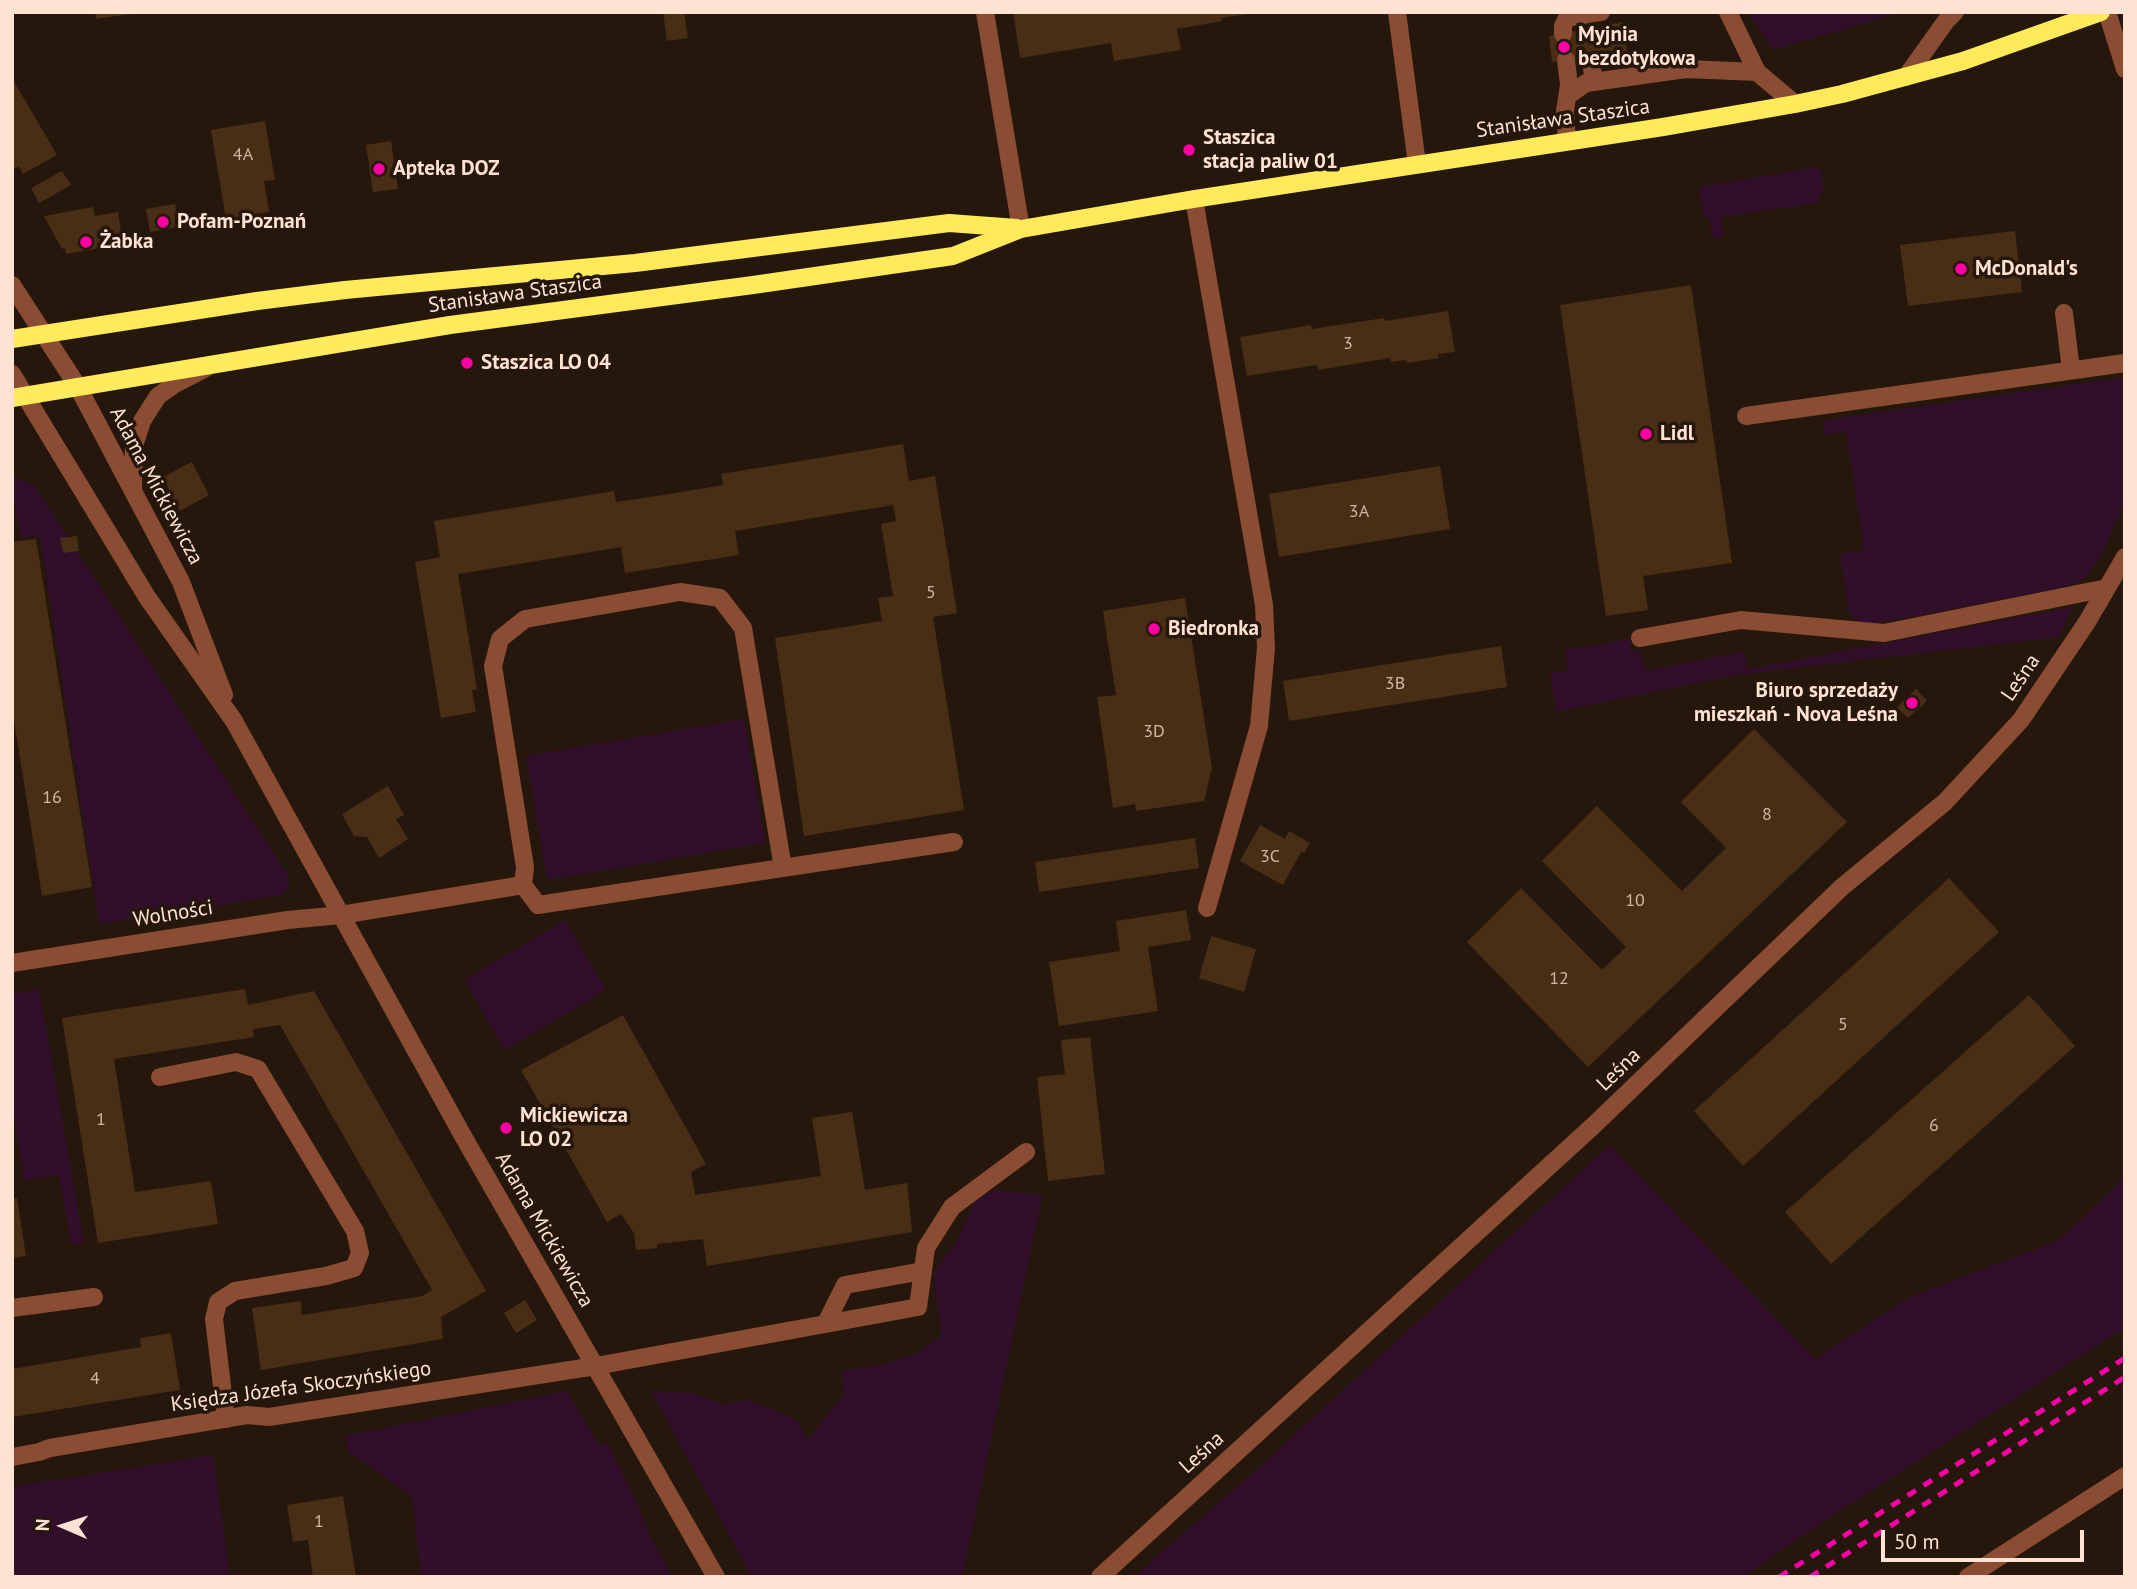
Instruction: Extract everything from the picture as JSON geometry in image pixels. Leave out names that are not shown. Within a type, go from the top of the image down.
[{"type":"main road","name":"Stanisława Staszica","points":[[19,397],[461,324],[953,256],[1021,229],[1795,104],[1906,77],[2010,45],[2101,12]]},
{"type":"main road","name":"Stanisława Staszica","points":[[12,339],[345,290],[635,263],[949,223],[1021,229]]},
{"type":"street","points":[[985,12],[1021,229]]},
{"type":"street","points":[[1396,12],[1417,164]]},
{"type":"street","points":[[1728,12],[1757,72],[1795,104]]},
{"type":"street","points":[[1906,77],[1955,12]]},
{"type":"street","points":[[2107,12],[2125,69]]},
{"type":"street","points":[[1563,34],[1567,19],[1591,18]]},
{"type":"street","points":[[1566,60],[1569,95],[1565,110],[1567,141]]},
{"type":"street","points":[[1591,61],[1594,82]]},
{"type":"street","points":[[1569,95],[1586,83],[1686,69],[1757,72]]},
{"type":"street","points":[[1194,199],[1264,606],[1266,648],[1259,726],[1207,908]]},
{"type":"street","name":"Adama Mickiewicza","points":[[12,285],[78,387],[181,582],[234,721]]},
{"type":"street","points":[[2064,313],[2071,370]]},
{"type":"street","points":[[1746,416],[2125,363]]},
{"type":"street","points":[[133,492],[134,446],[142,421],[158,396],[212,364]]},
{"type":"street","name":"Adama Mickiewicza","points":[[12,374],[19,397],[147,597],[234,721],[463,1136],[716,1577]]},
{"type":"street","name":"Leśna","points":[[1100,1577],[1587,1132],[1842,887],[1945,802],[2021,720],[2087,622],[2125,557]]},
{"type":"street","points":[[1640,638],[1741,620],[1884,633],[2107,588]]},
{"type":"street","points":[[783,868],[743,628],[720,598],[680,592],[526,619],[500,639],[493,666],[525,867],[523,885],[538,905],[783,868],[954,842]]},
{"type":"street","name":"Wolności","points":[[12,962],[288,920],[341,915],[523,885]]},
{"type":"street","points":[[160,1077],[236,1062],[258,1069],[355,1231],[360,1253],[354,1268],[326,1276],[235,1291],[218,1302],[214,1319],[226,1419]]},
{"type":"street","points":[[826,1324],[845,1285],[923,1271],[926,1248],[952,1207],[1026,1152]]},
{"type":"street","name":"Księdza Józefa Skoczyńskiego","points":[[12,1457],[50,1448],[247,1415],[269,1417],[596,1366],[918,1307],[923,1271]]},
{"type":"street","points":[[12,1308],[94,1297]]},
{"type":"street","points":[[1968,1577],[2125,1476]]},
{"type":"shaded area","points":[[1748,12],[1902,12],[1773,50]]},
{"type":"shaded area","points":[[1819,167],[1823,190],[1817,203],[1721,217],[1724,236],[1712,238],[1709,216],[1703,217],[1699,187]]},
{"type":"shaded area","points":[[2125,377],[2125,501],[2103,551],[2088,575],[2078,582],[2050,590],[1872,624],[1861,623],[1852,617],[1848,609],[1840,554],[1864,550],[1846,432],[1824,435],[1824,420]]},
{"type":"shaded area","points":[[12,476],[34,485],[288,875],[289,887],[283,895],[99,924],[40,536],[21,538]]},
{"type":"shaded area","points":[[2072,607],[2059,637],[1736,675],[1556,712],[1550,673],[1568,670],[1565,650],[1630,639],[1631,652],[1640,650],[1645,671],[1744,651],[1748,669]]},
{"type":"shaded area","points":[[744,719],[765,843],[547,880],[526,756]]},
{"type":"shaded area","points":[[565,920],[606,990],[505,1050],[464,980]]},
{"type":"shaded area","points":[[39,989],[84,1243],[71,1245],[59,1175],[24,1181],[12,1101],[12,994]]},
{"type":"shaded area","points":[[1610,1145],[1815,1359],[1910,1297],[2059,1240],[2125,1177],[2125,1328],[1826,1520],[1743,1577],[1134,1577],[1266,1461]]},
{"type":"shaded area","points":[[993,1190],[1041,1195],[1042,1198],[962,1577],[752,1577],[651,1391],[693,1393],[722,1404],[750,1400],[797,1420],[807,1440],[843,1396],[842,1371],[881,1365],[916,1354],[941,1337],[934,1272],[958,1240],[974,1202]]},
{"type":"shaded area","points":[[567,1391],[598,1444],[608,1444],[650,1536],[673,1577],[421,1577],[412,1497],[348,1451],[345,1436]]},
{"type":"shaded area","points":[[213,1455],[230,1577],[12,1577],[12,1487]]},
{"type":"building","points":[[95,12],[130,12],[130,14],[96,19]]},
{"type":"building","points":[[663,12],[684,12],[688,38],[667,41]]},
{"type":"building","points":[[1013,12],[1248,14],[1177,29],[1181,50],[1114,61],[1111,43],[1020,58]]},
{"type":"building","points":[[1623,22],[1628,56],[1581,62],[1580,58],[1552,62],[1549,36]]},
{"type":"building","points":[[12,78],[57,155],[23,174],[19,166],[14,169],[12,166]]},
{"type":"building","points":[[265,121],[275,180],[264,181],[269,212],[226,219],[211,130]]},
{"type":"building","points":[[391,141],[398,189],[373,192],[366,145]]},
{"type":"building","points":[[62,171],[71,185],[39,203],[31,188]]},
{"type":"building","name":"Pofam-Poznań","points":[[175,204],[179,227],[150,232],[146,209]]},
{"type":"building","points":[[93,207],[95,216],[118,212],[123,244],[66,254],[65,248],[62,249],[44,216]]},
{"type":"building","name":"McDonald's","points":[[2015,231],[2022,292],[1908,306],[1900,245]]},
{"type":"building","name":"Lidl","points":[[1691,285],[1732,563],[1643,576],[1648,610],[1606,616],[1560,305]]},
{"type":"building","points":[[1448,311],[1455,352],[1438,354],[1439,358],[1407,363],[1406,360],[1391,362],[1390,358],[1318,370],[1317,365],[1247,376],[1240,337],[1311,325],[1312,329]]},
{"type":"building","points":[[903,444],[909,481],[935,476],[957,613],[933,617],[964,810],[804,836],[775,638],[882,621],[878,598],[893,596],[881,524],[896,521],[893,505],[735,531],[739,555],[625,573],[621,547],[458,574],[477,689],[472,690],[476,712],[441,718],[415,562],[440,557],[434,521],[614,491],[616,502],[670,494],[723,485],[721,474]]},
{"type":"building","points":[[192,462],[209,495],[180,511],[163,477]]},
{"type":"building","points":[[1440,466],[1450,529],[1279,557],[1269,494]]},
{"type":"building","points":[[77,536],[79,551],[63,553],[60,538]]},
{"type":"building","points":[[36,539],[92,887],[42,896],[12,708],[12,542]]},
{"type":"building","points":[[1185,598],[1212,768],[1204,801],[1136,811],[1135,804],[1113,808],[1097,697],[1116,695],[1103,611]]},
{"type":"building","points":[[1501,646],[1507,687],[1289,721],[1283,681]]},
{"type":"building","points":[[1916,689],[1927,701],[1908,718],[1897,707]]},
{"type":"building","points":[[1754,729],[1847,822],[1588,1067],[1467,942],[1521,888],[1602,970],[1626,947],[1542,861],[1597,806],[1682,891],[1726,848],[1681,802]]},
{"type":"building","points":[[388,786],[404,815],[396,819],[408,839],[379,858],[367,837],[354,836],[342,814]]},
{"type":"building","points":[[1260,825],[1285,839],[1289,831],[1310,843],[1304,853],[1301,852],[1283,885],[1240,861]]},
{"type":"building","points":[[1195,838],[1199,868],[1039,892],[1035,862]]},
{"type":"building","points":[[1949,878],[1999,932],[1743,1166],[1694,1111]]},
{"type":"building","points":[[1186,910],[1191,940],[1148,947],[1158,1011],[1059,1026],[1049,962],[1120,951],[1116,921]]},
{"type":"building","points":[[1211,936],[1256,949],[1244,992],[1199,978]]},
{"type":"building","points":[[245,989],[248,1005],[314,991],[486,1291],[441,1317],[443,1339],[261,1370],[252,1308],[301,1301],[302,1315],[423,1296],[432,1290],[280,1025],[253,1029],[254,1037],[114,1059],[135,1192],[211,1181],[218,1224],[98,1243],[62,1018]]},
{"type":"building","points":[[2029,995],[2075,1046],[1831,1264],[1785,1212]]},
{"type":"building","points":[[623,1015],[706,1164],[691,1172],[695,1195],[821,1176],[812,1118],[852,1112],[865,1190],[907,1183],[912,1232],[707,1266],[703,1239],[657,1244],[657,1248],[636,1250],[634,1233],[621,1214],[607,1222],[521,1070]]},
{"type":"building","points":[[1090,1037],[1105,1174],[1048,1181],[1037,1077],[1065,1074],[1061,1040]]},
{"type":"building","points":[[17,1198],[26,1256],[12,1258],[12,1199]]},
{"type":"building","points":[[525,1300],[537,1320],[516,1333],[504,1313]]},
{"type":"building","points":[[171,1333],[180,1390],[12,1417],[12,1369],[141,1347],[140,1338]]},
{"type":"building","points":[[343,1496],[356,1577],[313,1577],[308,1540],[293,1542],[287,1505]]},
{"type":"railway","points":[[1779,1577],[2125,1358]]},
{"type":"railway","points":[[1810,1577],[2125,1377]]},
{"type":"place","name":"Myjnia bezdotykowa","points":[[1564,47]]},
{"type":"place","name":"Staszica stacja paliw 01","points":[[1189,150]]},
{"type":"place","name":"Apteka DOZ","points":[[379,169]]},
{"type":"place","name":"Pofam-Poznań","points":[[163,222]]},
{"type":"place","name":"Żabka","points":[[86,242]]},
{"type":"place","name":"McDonald's","points":[[1961,269]]},
{"type":"place","name":"Staszica LO 04","points":[[467,363]]},
{"type":"place","name":"Lidl","points":[[1646,434]]},
{"type":"place","name":"Biedronka","points":[[1154,629]]},
{"type":"place","name":"Biuro sprzedaży mieszkań - Nova Leśna","points":[[1912,703]]},
{"type":"place","name":"Mickiewicza LO 02","points":[[506,1128]]}]
